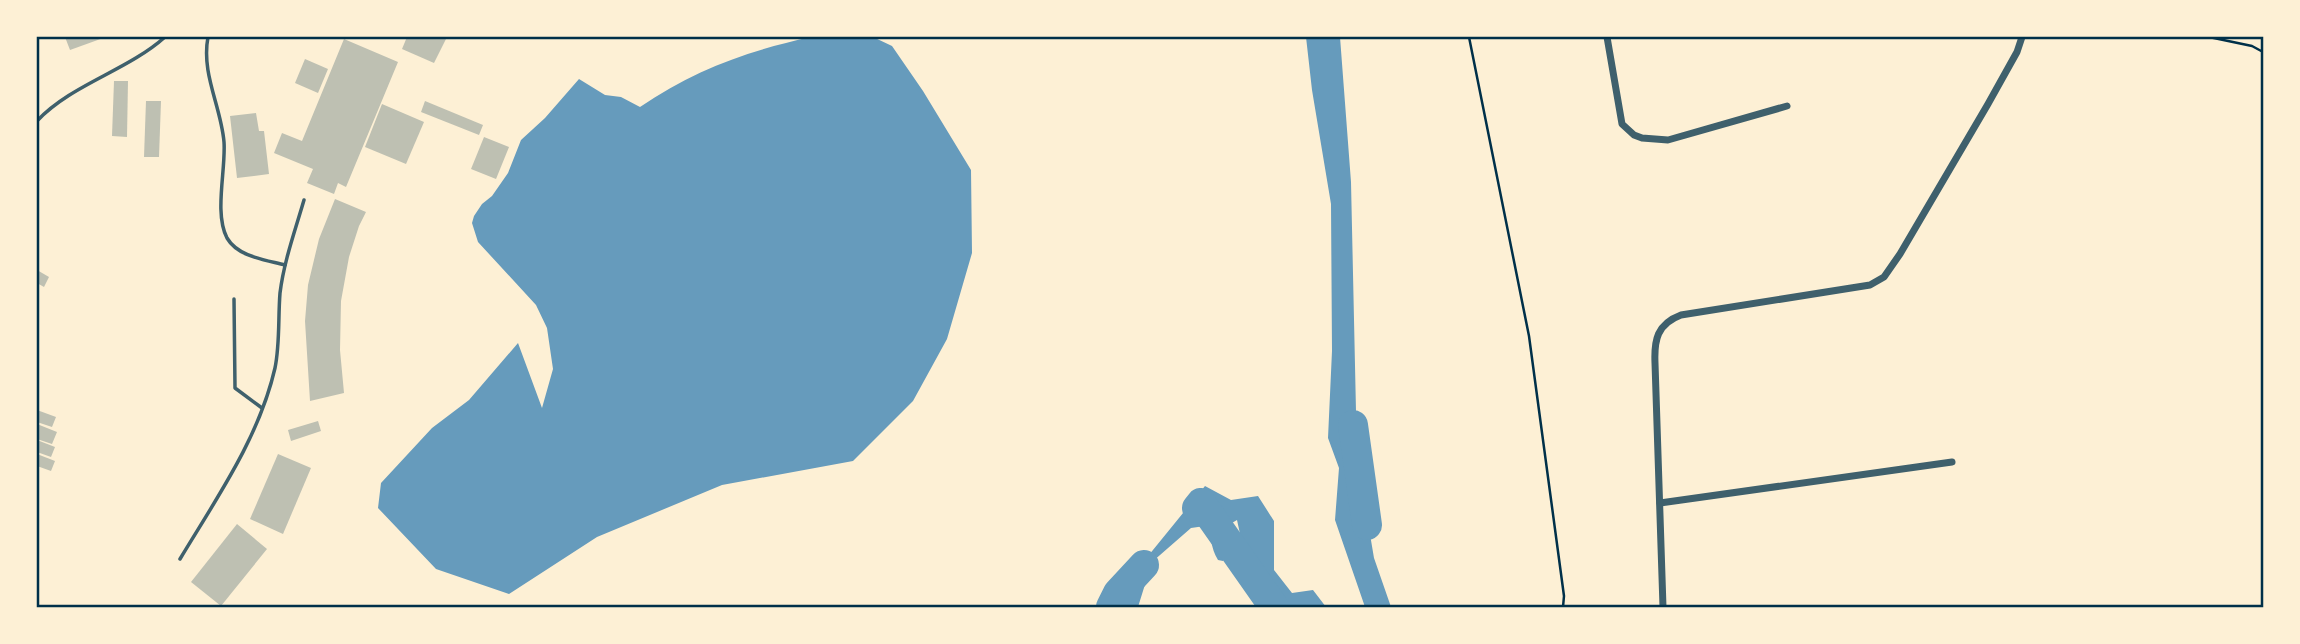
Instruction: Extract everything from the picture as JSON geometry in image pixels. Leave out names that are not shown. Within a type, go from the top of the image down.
[{"type":"street","points":[[1607,37],[1622,124],[1628,131],[1642,138],[1668,140],[1787,106]]},
{"type":"street","points":[[1663,607],[1655,351],[1661,330],[1669,319],[1681,315],[1870,285],[1884,277],[1988,104],[2017,52],[2022,37]]},
{"type":"street","points":[[1660,503],[1952,462]]},
{"type":"lane","points":[[37,121],[57,105],[165,37]]},
{"type":"lane","points":[[208,37],[207,64],[224,142],[222,209],[228,239],[244,253],[285,265]]},
{"type":"lane","points":[[180,559],[243,452],[262,408],[275,365],[280,293],[285,265],[304,200]]},
{"type":"lane","points":[[234,299],[235,388],[262,408]]},
{"type":"path","points":[[1469,37],[1529,336],[1564,596],[1563,607]]},
{"type":"path","points":[[2209,37],[2263,51]]},
{"type":"water","points":[[811,37],[873,37],[892,46],[971,170],[972,253],[947,339],[913,401],[853,461],[722,485],[597,537],[509,594],[436,569],[378,508],[381,483],[432,428],[469,400],[518,343],[542,408],[553,369],[547,328],[536,305],[478,242],[472,223],[482,204],[492,196],[508,173],[521,140],[545,118],[579,79],[605,95],[621,97],[640,107],[680,82],[722,63]]},
{"type":"water","points":[[1306,37],[1340,37],[1351,182],[1357,457],[1374,558],[1391,607],[1365,607],[1335,520],[1339,468],[1328,438],[1332,351],[1331,204]]},
{"type":"water","points":[[1205,486],[1231,500],[1258,496],[1274,521],[1274,570],[1292,593],[1313,590],[1326,607],[1267,607],[1256,589],[1239,575],[1253,566],[1245,557],[1237,520],[1220,530],[1217,541],[1226,551],[1223,561],[1218,560],[1215,555],[1205,526],[1191,528],[1152,562],[1138,607],[1111,607],[1118,593]]},
{"type":"building","points":[[65,37],[106,37],[70,50]]},
{"type":"building","points":[[407,37],[447,37],[434,63],[402,49]]},
{"type":"building","points":[[344,39],[398,62],[346,187],[338,183],[334,194],[307,183],[313,169],[274,153],[282,133],[302,141]]},
{"type":"building","points":[[305,59],[328,69],[318,93],[295,83]]},
{"type":"building","points":[[114,81],[128,81],[127,137],[112,136]]},
{"type":"building","points":[[146,101],[161,101],[159,157],[144,157]]},
{"type":"building","points":[[425,101],[483,125],[479,135],[421,112]]},
{"type":"building","points":[[382,104],[424,122],[406,164],[365,147]]},
{"type":"building","points":[[256,113],[259,131],[264,131],[269,174],[237,178],[230,116]]},
{"type":"building","points":[[484,137],[509,147],[496,179],[471,169]]},
{"type":"building","points":[[335,199],[366,212],[349,257],[341,301],[340,350],[344,393],[310,401],[305,321],[308,285],[319,239]]},
{"type":"building","points":[[37,270],[49,277],[44,287],[37,283]]},
{"type":"building","points":[[37,410],[56,417],[52,427],[37,422]]},
{"type":"building","points":[[318,421],[321,431],[291,441],[288,430]]},
{"type":"building","points":[[37,424],[57,432],[52,444],[37,439]]},
{"type":"building","points":[[37,440],[55,447],[51,457],[37,452]]},
{"type":"building","points":[[37,454],[55,461],[51,471],[37,466]]},
{"type":"building","points":[[278,454],[311,468],[283,534],[250,519]]},
{"type":"building","points":[[237,524],[267,549],[221,606],[191,582]]},
{"type":"waterway","points":[[1353,425],[1367,525]]},
{"type":"waterway","points":[[1197,508],[1201,503],[1274,607]]},
{"type":"waterway","points":[[1111,607],[1118,593],[1144,565]]}]
